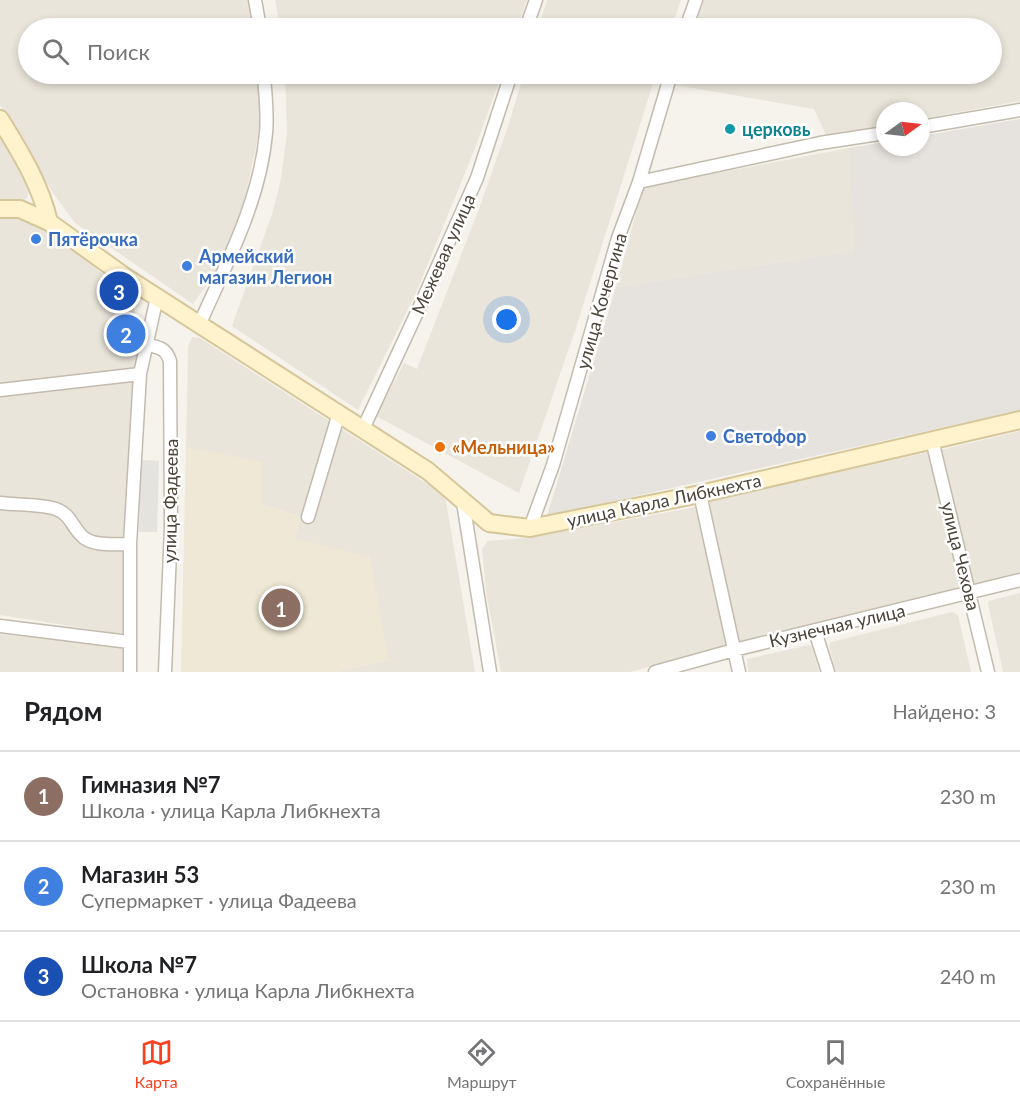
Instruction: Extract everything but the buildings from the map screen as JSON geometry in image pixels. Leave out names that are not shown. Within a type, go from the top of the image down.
[{"type":"main road","points":[[0,119],[28,165],[49,222]]},
{"type":"main road","name":"улица Карла Либкнехта","points":[[0,209],[20,209],[49,222],[157,297],[428,471],[489,522],[530,528],[700,494],[1020,420]]},
{"type":"street","points":[[255,0],[258,18]]},
{"type":"street","points":[[530,18],[536,0]]},
{"type":"street","points":[[690,18],[696,0]]},
{"type":"street","points":[[200,323],[255,194],[263,163],[267,130],[265,84]]},
{"type":"street","name":"Межевая улица","points":[[363,429],[477,178],[508,84]]},
{"type":"street","name":"улица Кочергина","points":[[530,528],[553,465],[618,238],[639,182],[668,84]]},
{"type":"street","points":[[930,125],[1020,110]]},
{"type":"street","points":[[639,182],[820,143],[876,134]]},
{"type":"street","name":"улица Фадеева","points":[[130,672],[130,544],[140,375],[157,297]]},
{"type":"street","name":"улица Фадеева","points":[[146,345],[162,348],[170,361],[171,527],[165,672]]},
{"type":"street","points":[[0,390],[140,375]]},
{"type":"street","points":[[308,517],[339,413]]},
{"type":"street","name":"улица Чехова","points":[[932,440],[988,672]]},
{"type":"street","points":[[700,494],[738,672]]},
{"type":"street","points":[[463,502],[490,672]]},
{"type":"street","points":[[0,503],[54,508],[72,521],[81,536],[88,540],[130,544]]},
{"type":"street","name":"Кузнечная улица","points":[[655,672],[734,650],[971,594],[1020,580]]},
{"type":"street","points":[[0,626],[129,642]]},
{"type":"street","points":[[815,630],[828,672]]},
{"type":"shaded area","points":[[0,0],[249,0],[252,18],[18,18],[18,84],[260,84],[262,105],[244,203],[222,263],[193,304],[75,223],[53,193],[0,105]]},
{"type":"shaded area","points":[[275,0],[527,0],[521,18],[278,18]]},
{"type":"shaded area","points":[[547,0],[681,0],[675,18],[541,18]]},
{"type":"shaded area","points":[[704,0],[1020,0],[1020,101],[930,117],[930,102],[876,102],[876,128],[827,137],[814,109],[675,85],[1002,84],[1002,18],[698,18]]},
{"type":"shaded area","points":[[285,84],[498,84],[474,151],[416,293],[358,410],[232,326],[272,214],[281,179],[287,132]]},
{"type":"shaded area","points":[[521,84],[653,84],[575,331],[519,493],[376,416],[404,363],[417,369],[480,206]]},
{"type":"shaded area","points":[[1020,119],[1020,410],[547,516],[616,287],[854,251],[849,148],[876,144],[876,156],[930,156],[930,134]]},
{"type":"shaded area","points":[[0,131],[28,183],[29,192],[26,199],[20,201],[0,201]]},
{"type":"shaded area","points":[[849,148],[855,251],[616,287],[643,187]]},
{"type":"shaded area","points":[[0,215],[15,215],[37,220],[119,287],[136,313],[141,330],[125,633],[0,615]]},
{"type":"shaded area","points":[[192,337],[200,338],[443,494],[475,672],[334,672],[388,660],[295,539],[300,517],[262,504],[186,447],[188,347]]},
{"type":"shaded area","points":[[1020,431],[1020,576],[974,589],[941,450]]},
{"type":"shaded area","points":[[186,447],[262,462],[262,504],[300,517],[295,539],[370,557],[388,660],[334,672],[181,672]]},
{"type":"shaded area","points":[[929,452],[962,589],[739,643],[709,501]]},
{"type":"shaded area","points":[[141,460],[159,461],[157,532],[139,532]]},
{"type":"shaded area","points":[[695,507],[728,646],[630,672],[501,672],[486,592],[482,549],[488,541],[534,537]]},
{"type":"shaded area","points":[[1020,593],[1020,672],[1003,672],[988,604],[989,601]]},
{"type":"shaded area","points":[[952,612],[958,615],[971,672],[836,672],[829,646],[831,642]]},
{"type":"shaded area","points":[[0,634],[118,646],[123,650],[124,672],[0,672]]},
{"type":"shaded area","points":[[809,645],[812,647],[819,672],[748,672],[747,659]]},
{"type":"place","name":"церковь","points":[[730,129]]},
{"type":"place","name":"Пятёрочка","points":[[36,239]]},
{"type":"place","name":"Армейский магазин Легион","points":[[187,266]]},
{"type":"place","name":"Школа №7","points":[[119,291]]},
{"type":"place","name":"Магазин 53","points":[[126,334]]},
{"type":"place","name":"Светофор","points":[[711,436]]},
{"type":"place","name":"«Мельница»","points":[[440,447]]},
{"type":"place","name":"Гимназия №7","points":[[281,608]]}]
